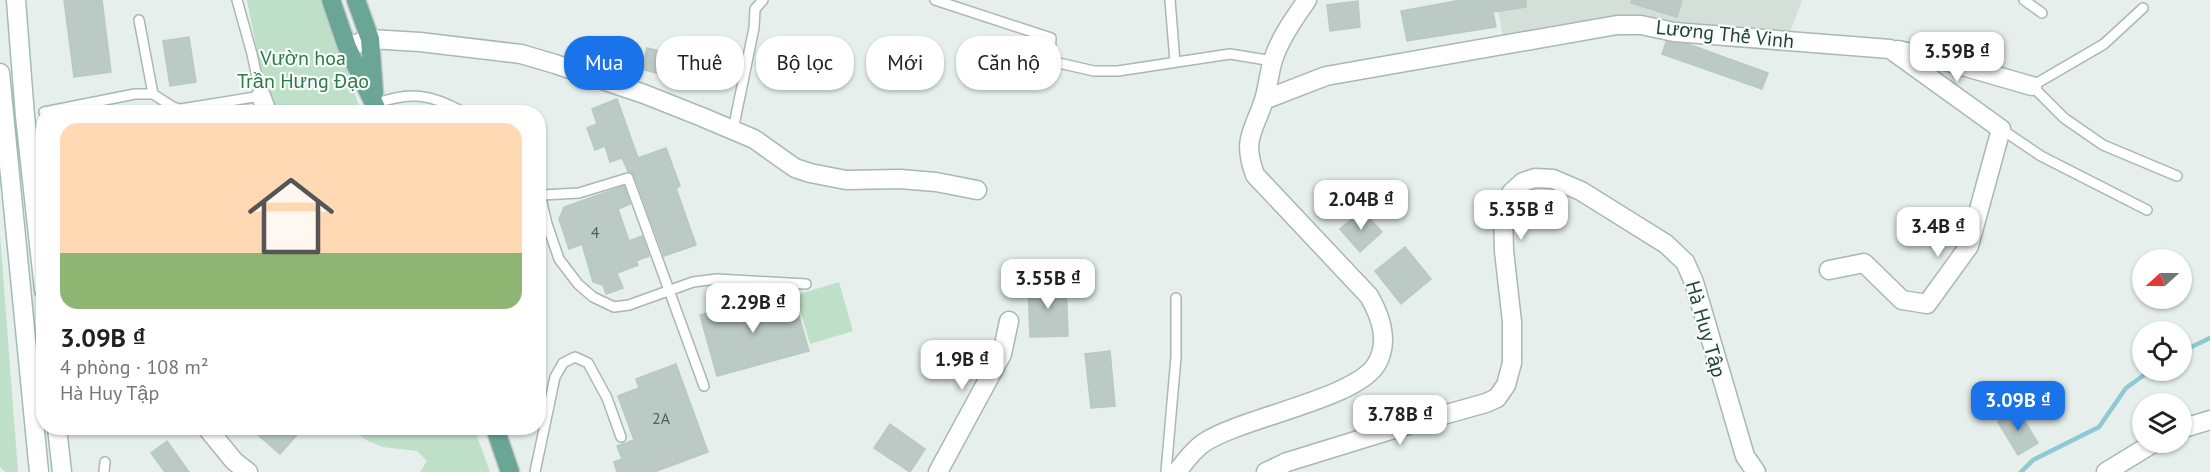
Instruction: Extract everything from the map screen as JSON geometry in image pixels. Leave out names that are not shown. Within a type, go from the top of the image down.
[{"type":"main road","points":[[331,0],[347,47],[376,105]]},
{"type":"main road","points":[[356,0],[370,39],[377,105]]},
{"type":"main road","points":[[497,435],[510,472]]},
{"type":"street","points":[[16,0],[25,116],[36,167]]},
{"type":"street","points":[[1177,472],[1205,442],[1254,420],[1355,383],[1375,366],[1382,351],[1383,331],[1378,313],[1369,296],[1255,175],[1248,155],[1252,130],[1264,99],[1273,61],[1290,25],[1307,0]]},
{"type":"street","name":"Lương Thế Vinh","points":[[1264,99],[1326,76],[1617,25],[1641,25],[1674,32],[1890,49],[1938,59],[2032,86]]},
{"type":"street","points":[[347,47],[370,39],[420,42],[521,54],[644,94],[733,130],[754,139],[795,168],[810,173],[846,180],[900,179],[936,182],[976,190]]},
{"type":"street","points":[[1828,270],[1864,262],[1902,300],[1927,304],[1969,246],[2001,129],[1890,49]]},
{"type":"street","points":[[0,73],[3,159],[39,472]]},
{"type":"street","points":[[3,159],[36,172]]},
{"type":"street","name":"Hà Huy Tập","points":[[1266,472],[1287,462],[1497,398],[1506,386],[1512,363],[1512,322],[1504,251],[1503,212],[1511,193],[1523,182],[1535,178],[1553,179],[1581,191],[1666,244],[1685,262],[1694,282],[1745,456],[1756,472]]},
{"type":"street","points":[[938,472],[1002,354],[1009,321]]},
{"type":"street","points":[[2192,426],[2210,420]]},
{"type":"street","points":[[58,435],[62,472]]},
{"type":"street","points":[[213,435],[234,461],[248,472]]},
{"type":"street","points":[[2106,472],[2137,453]]},
{"type":"lane","points":[[237,0],[264,104],[248,105]]},
{"type":"lane","points":[[733,130],[754,28],[755,9],[763,0]]},
{"type":"lane","points":[[935,0],[1045,36]]},
{"type":"lane","points":[[1170,0],[1175,62]]},
{"type":"lane","points":[[2024,0],[2042,13]]},
{"type":"lane","points":[[2143,8],[2104,44],[2032,86],[2064,118],[2103,145],[2177,176]]},
{"type":"lane","points":[[139,20],[153,94]]},
{"type":"lane","points":[[1061,64],[1094,71],[1118,71],[1230,54],[1273,61]]},
{"type":"lane","points":[[79,105],[135,94],[153,94],[170,105]]},
{"type":"lane","points":[[382,105],[394,97],[426,96],[450,105]]},
{"type":"lane","points":[[25,116],[36,114]]},
{"type":"lane","points":[[2001,129],[2041,156],[2147,210]]},
{"type":"lane","points":[[546,195],[579,193],[628,178],[704,386]]},
{"type":"lane","points":[[546,218],[559,259],[578,284],[593,297],[614,307],[693,282],[717,279],[806,284]]},
{"type":"lane","points":[[1166,472],[1176,357],[1176,298]]},
{"type":"lane","points":[[546,420],[555,377],[563,363],[575,357],[588,363],[607,398],[621,437]]},
{"type":"lane","points":[[535,472],[543,435]]},
{"type":"shaded area","points":[[1496,0],[1802,0],[1789,35],[1617,21],[1503,36]]},
{"type":"green space","name":"Vườn hoa Trần Hưng Đạo","points":[[247,0],[323,0],[359,105],[269,105]]},
{"type":"green space","points":[[0,235],[18,472],[5,472],[0,467]]},
{"type":"green space","points":[[839,282],[853,331],[810,344],[796,295]]},
{"type":"green space","points":[[359,435],[477,435],[490,472],[420,472],[427,461],[417,451],[383,447]]},
{"type":"building","points":[[64,0],[102,0],[111,72],[74,77]]},
{"type":"building","points":[[1461,0],[1526,0],[1526,7],[1493,12],[1496,27],[1407,41],[1401,11]]},
{"type":"building","points":[[1632,0],[1682,0],[1677,17],[1631,3]]},
{"type":"building","points":[[1358,1],[1360,27],[1330,31],[1327,5]]},
{"type":"building","points":[[189,37],[196,82],[170,86],[163,41]]},
{"type":"building","points":[[1666,42],[1688,44],[1768,73],[1762,89],[1662,54]]},
{"type":"building","points":[[647,48],[656,50],[656,73],[644,70]]},
{"type":"building","points":[[617,99],[638,158],[666,148],[680,186],[676,188],[696,245],[664,256],[634,175],[628,171],[622,158],[610,162],[605,146],[595,150],[587,128],[597,124],[592,109]]},
{"type":"building","points":[[624,186],[630,204],[618,209],[629,241],[642,236],[649,256],[636,261],[638,265],[617,273],[623,288],[606,294],[603,285],[593,282],[582,244],[569,249],[559,219],[564,207]]},
{"type":"building","points":[[1362,210],[1382,232],[1360,252],[1340,229]]},
{"type":"building","points":[[1405,247],[1431,279],[1401,304],[1375,271]]},
{"type":"building","points":[[1066,282],[1068,336],[1030,337],[1028,283]]},
{"type":"building","points":[[793,296],[809,351],[717,376],[700,315],[759,298],[761,305]]},
{"type":"building","points":[[1110,351],[1115,406],[1091,408],[1085,354]]},
{"type":"building","points":[[676,364],[708,452],[654,472],[617,472],[614,462],[622,459],[617,446],[634,440],[618,396],[639,388],[636,379]]},
{"type":"building","points":[[2018,410],[2038,443],[2018,455],[1998,422]]},
{"type":"building","points":[[890,424],[925,449],[910,472],[874,448]]},
{"type":"building","points":[[258,435],[297,435],[280,454]]},
{"type":"building","points":[[167,441],[189,472],[165,472],[151,453]]},
{"type":"waterway","points":[[2192,347],[2210,338]]},
{"type":"waterway","points":[[2021,472],[2033,460],[2099,427],[2126,388],[2136,381]]}]
